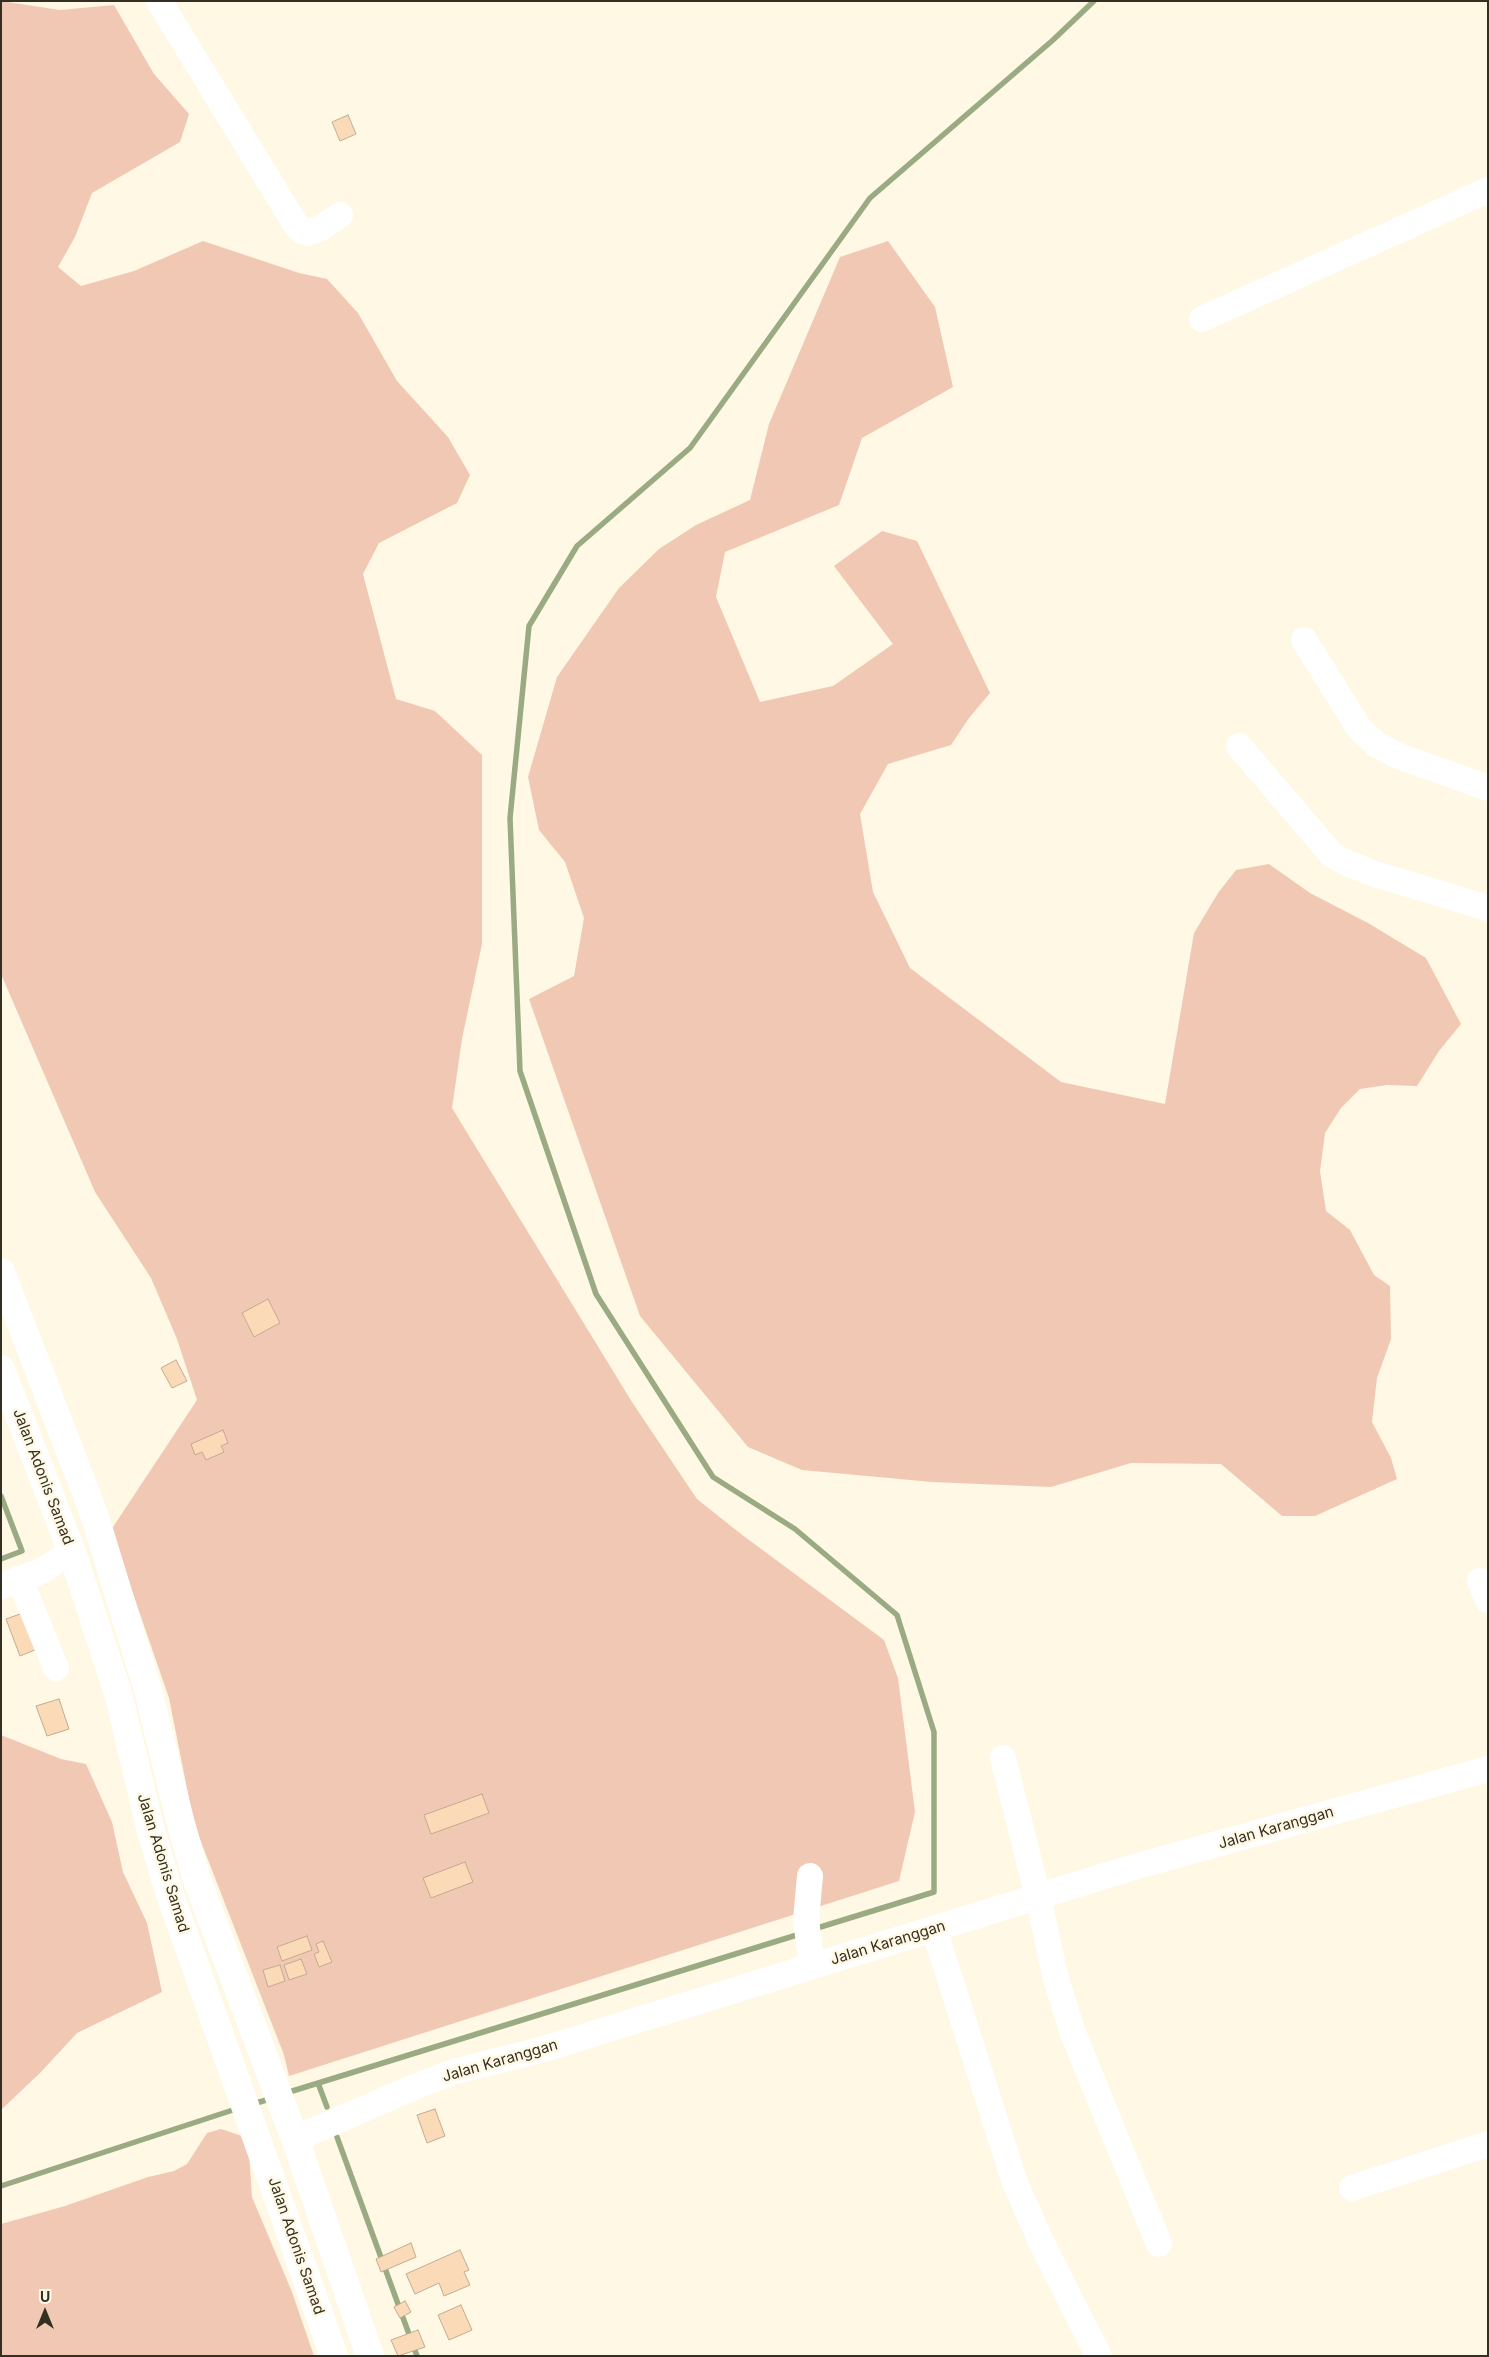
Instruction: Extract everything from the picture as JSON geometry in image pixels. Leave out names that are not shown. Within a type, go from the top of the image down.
[{"type":"highway","name":"Jalan Adonis Samad","points":[[1,1272],[94,1514],[148,1690],[197,1880],[293,2133],[370,2356]]},
{"type":"highway","name":"Jalan Adonis Samad","points":[[1,1369],[72,1552],[119,1697],[150,1827],[166,1880],[334,2356]]},
{"type":"highway","points":[[127,1734],[156,1726]]},
{"type":"street","points":[[158,1],[296,225],[307,233],[321,228],[340,215]]},
{"type":"street","points":[[1202,319],[1488,190]]},
{"type":"street","points":[[1304,640],[1359,728],[1376,744],[1396,755],[1488,788]]},
{"type":"street","points":[[1239,746],[1332,855],[1375,874],[1488,908]]},
{"type":"street","points":[[56,1668],[10,1583],[41,1571],[72,1552]]},
{"type":"street","points":[[1003,1758],[1038,1897],[1056,1979],[1073,2033],[1159,2244]]},
{"type":"street","name":"Jalan Karanggan","points":[[293,2133],[453,2072],[544,2049],[1134,1867],[1488,1769]]},
{"type":"street","points":[[810,1876],[807,1930],[812,1966]]},
{"type":"street","points":[[934,1929],[1015,2183],[1099,2356]]},
{"type":"street","points":[[1352,2188],[1488,2144]]},
{"type":"shaded area","points":[[1,1],[60,10],[114,5],[154,74],[189,114],[180,142],[92,193],[75,237],[58,267],[81,286],[134,271],[203,241],[299,273],[327,279],[358,313],[397,381],[448,437],[470,475],[457,503],[379,543],[363,574],[396,699],[435,711],[482,755],[482,944],[462,1039],[452,1108],[632,1402],[697,1499],[884,1640],[898,1678],[915,1812],[899,1881],[289,2076],[284,2055],[194,1824],[169,1698],[111,1530],[197,1400],[177,1339],[151,1278],[95,1192],[1,974]]},
{"type":"shaded area","points":[[888,241],[935,307],[953,387],[862,438],[839,505],[725,552],[716,597],[760,702],[833,686],[893,644],[834,566],[882,531],[917,541],[990,693],[969,718],[951,745],[888,764],[860,814],[873,892],[910,968],[1061,1082],[1165,1104],[1194,933],[1218,893],[1236,870],[1269,864],[1310,893],[1368,923],[1426,958],[1461,1024],[1439,1051],[1417,1086],[1387,1085],[1360,1089],[1341,1108],[1325,1133],[1320,1171],[1326,1211],[1350,1230],[1374,1275],[1390,1286],[1391,1339],[1377,1378],[1372,1422],[1391,1458],[1397,1479],[1315,1516],[1282,1516],[1221,1464],[1131,1463],[1051,1487],[932,1482],[802,1470],[748,1447],[640,1316],[529,999],[574,976],[584,918],[565,862],[539,830],[528,777],[557,677],[619,588],[659,549],[696,525],[750,500],[769,424],[840,257]]},
{"type":"shaded area","points":[[1,1735],[61,1759],[86,1764],[112,1822],[123,1872],[147,1923],[162,1992],[77,2033],[40,2073],[1,2110]]},
{"type":"shaded area","points":[[221,2129],[248,2138],[252,2197],[292,2292],[314,2356],[1,2356],[1,2224],[65,2206],[148,2177],[174,2171],[187,2164],[207,2133]]},
{"type":"building","points":[[348,115],[356,134],[340,141],[332,122]]},
{"type":"building","points":[[268,1299],[280,1323],[254,1337],[242,1313]]},
{"type":"building","points":[[176,1360],[187,1381],[172,1388],[161,1368]]},
{"type":"building","points":[[223,1430],[228,1443],[221,1446],[224,1452],[206,1460],[202,1452],[195,1455],[191,1444]]},
{"type":"building","points":[[23,1613],[37,1649],[20,1656],[6,1619]]},
{"type":"building","points":[[59,1699],[69,1729],[47,1736],[36,1706]]},
{"type":"building","points":[[482,1794],[489,1813],[431,1834],[424,1815]]},
{"type":"building","points":[[465,1862],[473,1882],[431,1898],[423,1878]]},
{"type":"building","points":[[307,1936],[312,1950],[282,1961],[277,1947]]},
{"type":"building","points":[[323,1941],[332,1962],[319,1967],[314,1954],[319,1952],[316,1944]]},
{"type":"building","points":[[301,1959],[307,1974],[289,1980],[284,1965]]},
{"type":"building","points":[[280,1965],[285,1981],[268,1987],[263,1970]]},
{"type":"building","points":[[435,2109],[445,2136],[427,2143],[417,2115]]},
{"type":"building","points":[[411,2243],[416,2257],[381,2272],[376,2259]]},
{"type":"building","points":[[460,2250],[469,2270],[464,2272],[470,2285],[444,2296],[439,2283],[415,2294],[406,2274]]},
{"type":"building","points":[[405,2301],[411,2312],[400,2318],[394,2307]]},
{"type":"building","points":[[461,2305],[472,2330],[449,2340],[438,2315]]},
{"type":"building","points":[[418,2330],[425,2347],[398,2356],[391,2340]]},
{"type":"waterway","points":[[814,1929],[934,1892],[934,1732],[897,1615],[795,1529],[713,1477],[596,1294],[520,1071],[510,818],[529,626],[577,546],[690,448],[870,198],[1053,40],[1094,1]]},
{"type":"waterway","points":[[1,1496],[22,1551],[1,1559]]},
{"type":"waterway","points":[[286,2093],[800,1934]]},
{"type":"waterway","points":[[318,2083],[327,2107]]},
{"type":"waterway","points":[[253,2104],[273,2098]]},
{"type":"waterway","points":[[1,2186],[239,2108]]},
{"type":"waterway","points":[[337,2137],[417,2356]]}]
